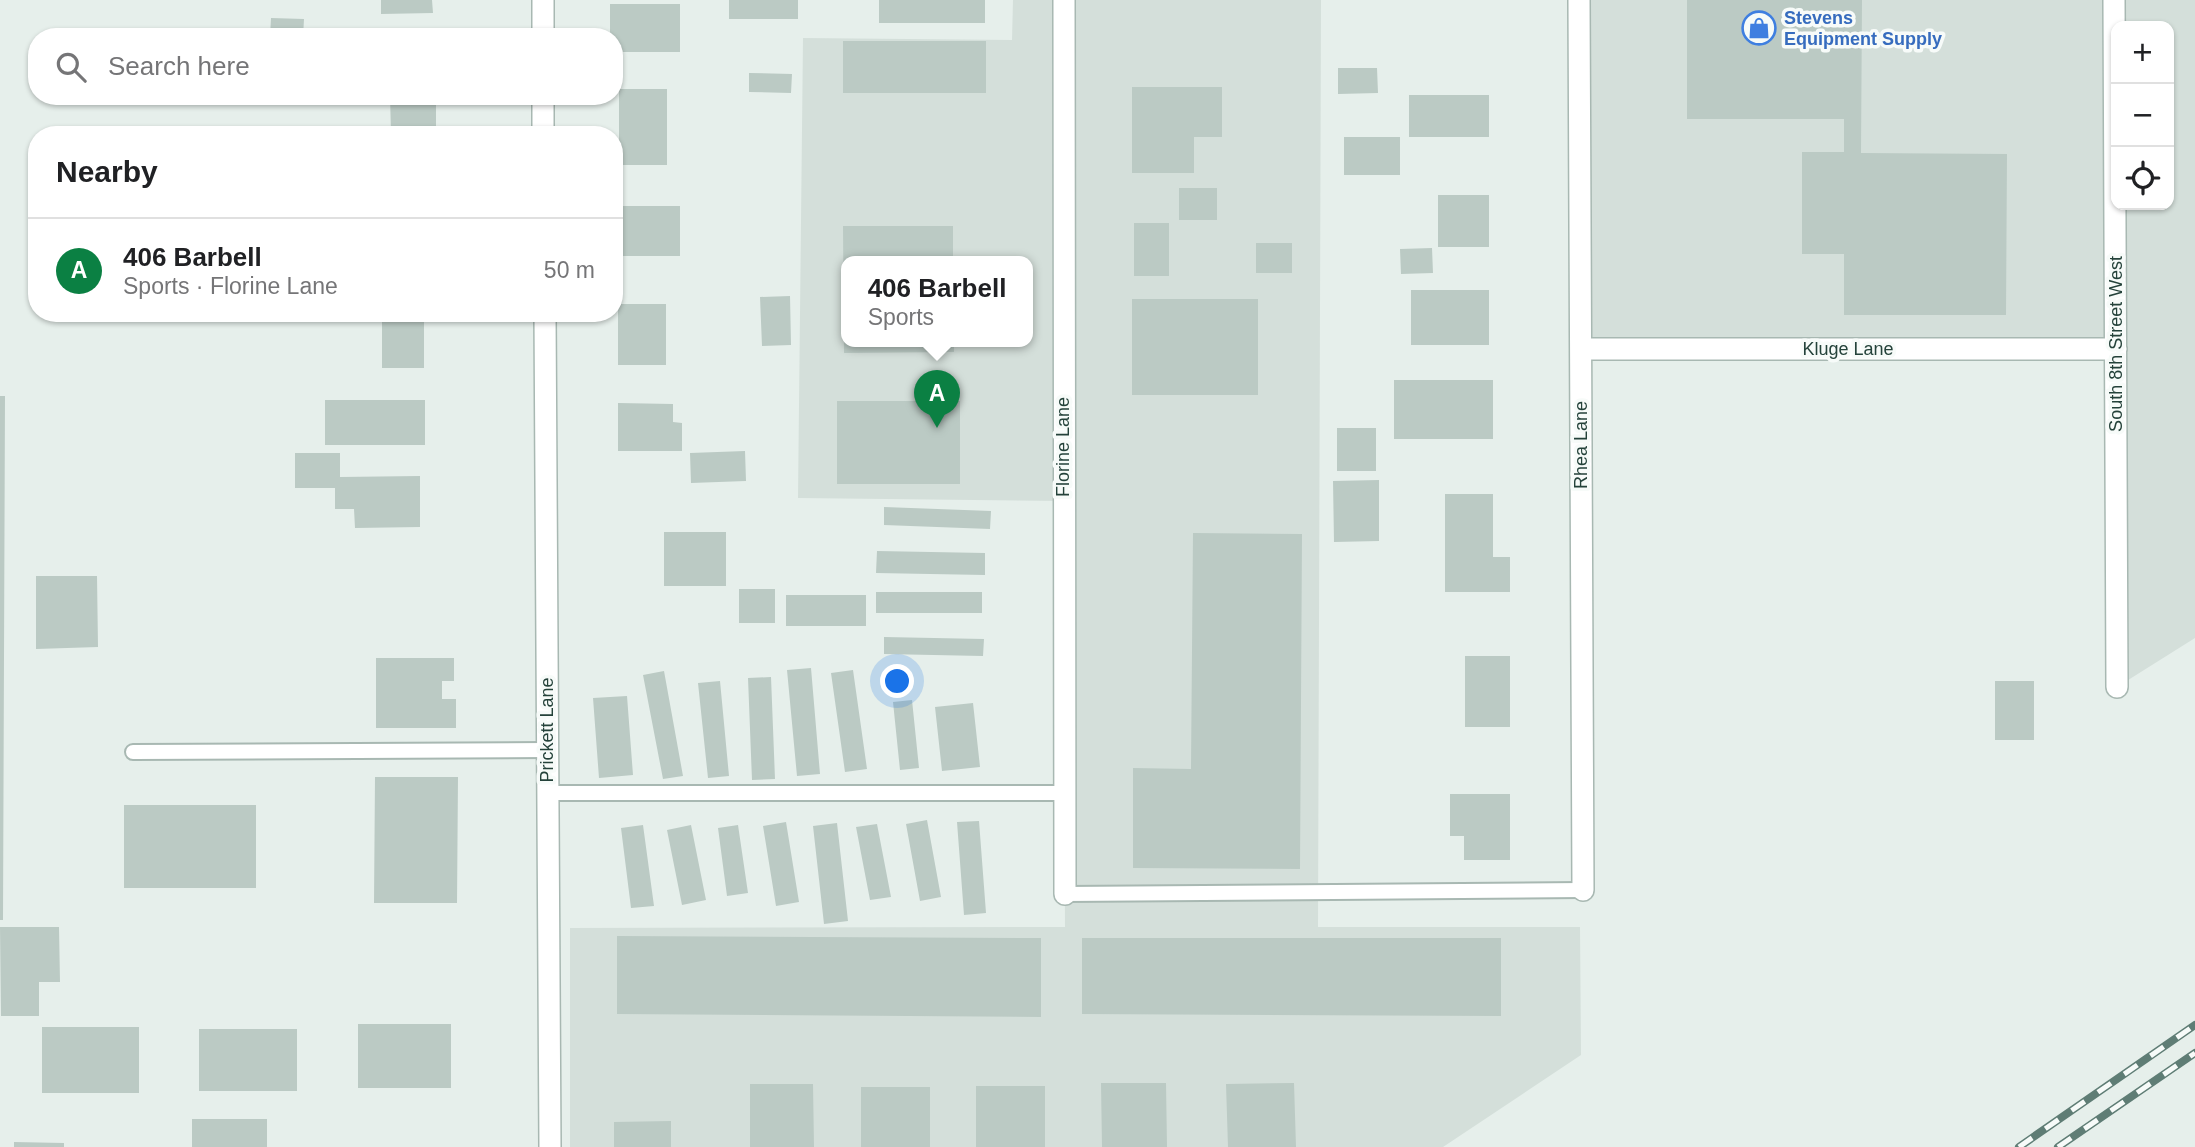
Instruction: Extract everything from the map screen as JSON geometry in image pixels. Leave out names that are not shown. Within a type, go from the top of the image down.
[{"type":"street","points":[[543,0],[543,28]]},
{"type":"street","name":"Florine Lane","points":[[1064,0],[1065,894]]},
{"type":"street","name":"Rhea Lane","points":[[1579,0],[1583,890]]},
{"type":"street","name":"South 8th Street West","points":[[2114,0],[2117,687]]},
{"type":"street","points":[[543,105],[544,126]]},
{"type":"street","name":"Prickett Lane","points":[[545,322],[550,1147]]},
{"type":"street","name":"Kluge Lane","points":[[1581,349],[2116,349]]},
{"type":"lane","points":[[133,752],[547,750]]},
{"type":"lane","points":[[548,793],[1065,793]]},
{"type":"lane","points":[[1065,894],[1583,890]]},
{"type":"shaded area","points":[[1013,0],[1321,0],[1318,927],[1580,927],[1581,1055],[1443,1147],[570,1147],[570,928],[1065,927],[1063,501],[798,498],[803,38],[1012,40]]},
{"type":"shaded area","points":[[1579,0],[2195,0],[2195,638],[2117,687],[2115,349],[1581,349]]},
{"type":"building","points":[[381,0],[432,0],[433,13],[381,14]]},
{"type":"building","points":[[729,0],[798,0],[798,19],[729,19]]},
{"type":"building","points":[[879,0],[985,0],[985,23],[879,23]]},
{"type":"building","points":[[1687,0],[1862,0],[1861,153],[2007,154],[2006,315],[1844,315],[1844,254],[1802,254],[1802,152],[1844,152],[1844,119],[1687,119]]},
{"type":"building","points":[[610,4],[680,4],[680,52],[623,52],[623,28],[610,28]]},
{"type":"building","points":[[271,18],[304,19],[304,28],[270,28]]},
{"type":"building","points":[[843,41],[986,41],[986,93],[843,93]]},
{"type":"building","points":[[1338,68],[1377,68],[1378,93],[1338,94]]},
{"type":"building","points":[[749,73],[792,74],[791,93],[749,92]]},
{"type":"building","points":[[1132,87],[1222,87],[1222,137],[1194,137],[1194,173],[1132,173]]},
{"type":"building","points":[[623,89],[667,89],[667,165],[623,165],[623,126],[619,126],[619,105],[623,105]]},
{"type":"building","points":[[1409,95],[1489,95],[1489,137],[1409,137]]},
{"type":"building","points":[[390,105],[436,105],[436,126],[391,126]]},
{"type":"building","points":[[1344,137],[1400,137],[1400,175],[1344,175]]},
{"type":"building","points":[[1179,188],[1217,188],[1217,220],[1179,220]]},
{"type":"building","points":[[1438,195],[1489,195],[1489,247],[1438,247]]},
{"type":"building","points":[[623,206],[680,206],[680,256],[623,256]]},
{"type":"building","points":[[1134,223],[1169,223],[1169,276],[1134,276]]},
{"type":"building","points":[[843,226],[953,226],[953,256],[843,256]]},
{"type":"building","points":[[1256,243],[1292,243],[1292,273],[1256,273]]},
{"type":"building","points":[[1432,248],[1433,273],[1401,274],[1400,249]]},
{"type":"building","points":[[1411,290],[1489,290],[1489,345],[1411,345]]},
{"type":"building","points":[[790,296],[791,345],[762,346],[760,297]]},
{"type":"building","points":[[1132,299],[1258,299],[1258,395],[1132,395]]},
{"type":"building","points":[[623,304],[666,304],[666,365],[618,365],[618,322],[623,322]]},
{"type":"building","points":[[382,322],[424,322],[424,368],[382,368]]},
{"type":"building","points":[[844,347],[954,347],[954,352],[844,353]]},
{"type":"building","points":[[1394,380],[1493,380],[1493,439],[1394,439]]},
{"type":"building","points":[[0,396],[5,396],[3,920],[0,920]]},
{"type":"building","points":[[325,400],[425,400],[425,445],[325,445]]},
{"type":"building","points":[[837,401],[960,401],[960,484],[837,484]]},
{"type":"building","points":[[618,403],[673,404],[673,422],[682,423],[682,451],[618,451]]},
{"type":"building","points":[[1337,428],[1376,428],[1376,471],[1337,471]]},
{"type":"building","points":[[745,451],[746,481],[691,483],[690,453]]},
{"type":"building","points":[[295,453],[340,453],[340,477],[420,476],[420,527],[355,528],[354,509],[335,509],[335,488],[295,488]]},
{"type":"building","points":[[1379,480],[1379,541],[1334,542],[1333,481]]},
{"type":"building","points":[[1445,494],[1493,494],[1493,557],[1510,557],[1510,592],[1445,592]]},
{"type":"building","points":[[884,507],[991,511],[990,529],[884,525]]},
{"type":"building","points":[[664,532],[726,532],[726,586],[664,586]]},
{"type":"building","points":[[1193,533],[1302,534],[1300,869],[1133,868],[1133,768],[1191,769]]},
{"type":"building","points":[[877,551],[985,553],[985,575],[876,573]]},
{"type":"building","points":[[36,576],[97,576],[98,647],[36,649]]},
{"type":"building","points":[[739,589],[775,589],[775,623],[739,623]]},
{"type":"building","points":[[876,592],[982,592],[982,613],[876,613]]},
{"type":"building","points":[[786,595],[866,595],[866,626],[786,626]]},
{"type":"building","points":[[884,637],[984,639],[983,656],[884,654]]},
{"type":"building","points":[[1465,656],[1510,656],[1510,727],[1465,727]]},
{"type":"building","points":[[376,658],[454,658],[454,681],[442,681],[442,699],[456,699],[456,728],[376,728]]},
{"type":"building","points":[[811,668],[820,774],[797,776],[787,670]]},
{"type":"building","points":[[853,670],[867,769],[845,772],[831,673]]},
{"type":"building","points":[[664,671],[683,776],[663,779],[643,675]]},
{"type":"building","points":[[771,677],[775,779],[752,780],[748,678]]},
{"type":"building","points":[[720,681],[729,776],[708,778],[698,683]]},
{"type":"building","points":[[1995,681],[2034,681],[2034,740],[1995,740]]},
{"type":"building","points":[[627,696],[633,775],[599,778],[593,698]]},
{"type":"building","points":[[912,700],[919,768],[900,770],[893,702]]},
{"type":"building","points":[[973,703],[980,767],[942,771],[935,707]]},
{"type":"building","points":[[375,777],[458,777],[457,903],[374,903]]},
{"type":"building","points":[[1450,794],[1510,794],[1510,860],[1464,860],[1464,836],[1450,836]]},
{"type":"building","points":[[124,805],[256,805],[256,888],[124,888]]},
{"type":"building","points":[[927,820],[941,897],[920,901],[906,824]]},
{"type":"building","points":[[979,821],[986,913],[964,915],[957,822]]},
{"type":"building","points":[[786,822],[799,902],[776,906],[763,826]]},
{"type":"building","points":[[837,823],[848,921],[824,924],[813,826]]},
{"type":"building","points":[[877,824],[891,897],[870,900],[856,827]]},
{"type":"building","points":[[643,825],[654,906],[631,908],[621,828]]},
{"type":"building","points":[[691,825],[706,900],[682,905],[667,830]]},
{"type":"building","points":[[738,825],[748,893],[727,896],[718,828]]},
{"type":"building","points":[[0,927],[59,927],[60,982],[39,982],[39,1016],[1,1016]]},
{"type":"building","points":[[617,936],[1041,938],[1041,1017],[617,1014]]},
{"type":"building","points":[[1082,938],[1501,938],[1501,1016],[1082,1014]]},
{"type":"building","points":[[358,1024],[451,1024],[451,1088],[358,1088]]},
{"type":"building","points":[[42,1027],[139,1027],[139,1093],[42,1093]]},
{"type":"building","points":[[199,1029],[297,1029],[297,1091],[199,1091]]},
{"type":"building","points":[[1101,1083],[1166,1083],[1167,1147],[1102,1147]]},
{"type":"building","points":[[1294,1083],[1296,1147],[1228,1147],[1226,1084]]},
{"type":"building","points":[[750,1084],[813,1084],[814,1147],[750,1147]]},
{"type":"building","points":[[976,1086],[1045,1086],[1045,1147],[976,1147]]},
{"type":"building","points":[[861,1087],[930,1087],[930,1147],[861,1147]]},
{"type":"building","points":[[192,1119],[267,1119],[267,1147],[192,1147]]},
{"type":"building","points":[[671,1121],[671,1147],[614,1147],[614,1122]]},
{"type":"building","points":[[14,1142],[64,1143],[64,1147],[14,1147]]},
{"type":"railway","points":[[2019,1147],[2195,1025]]},
{"type":"railway","points":[[2058,1147],[2195,1053]]},
{"type":"place","name":"Stevens Equipment Supply","points":[[1759,28]]},
{"type":"place","name":"406 Barbell","points":[[937,428]]}]
